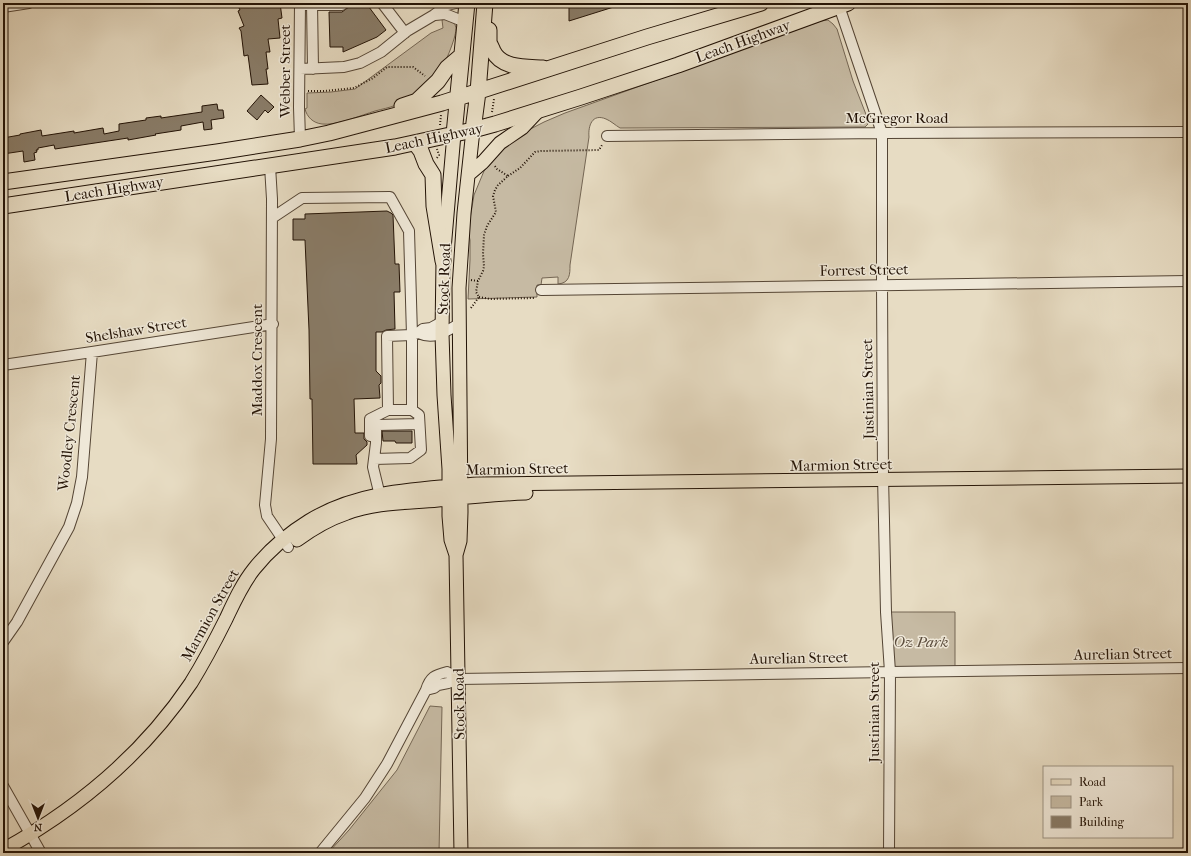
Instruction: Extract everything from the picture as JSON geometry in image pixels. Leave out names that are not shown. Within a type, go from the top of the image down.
[{"type":"highway","name":"Stock Road","points":[[454,134],[467,3]]},
{"type":"highway","name":"Stock Road","points":[[473,130],[486,3]]},
{"type":"highway","points":[[486,3],[490,16],[489,43],[494,54],[506,64],[513,66],[550,68]]},
{"type":"highway","name":"Leach Highway","points":[[3,182],[300,139],[361,125],[442,103],[647,37],[761,3]]},
{"type":"highway","name":"Leach Highway","points":[[3,206],[415,143],[473,130],[678,65],[842,4]]},
{"type":"highway","points":[[361,125],[383,113],[417,100],[438,81],[447,68],[461,56]]},
{"type":"highway","points":[[415,143],[421,151],[432,176],[434,206],[443,261]]},
{"type":"main road","points":[[469,174],[483,162],[500,143],[522,128],[539,110]]},
{"type":"main road","name":"Stock Road","points":[[461,853],[456,555],[451,540],[455,492],[460,257],[473,130]]},
{"type":"main road","name":"Stock Road","points":[[454,134],[443,261],[442,328],[455,492]]},
{"type":"main road","name":"Marmion Street","points":[[14,853],[113,772],[145,741],[167,716],[191,683],[209,652],[240,590],[265,557],[285,543],[308,522],[339,506],[455,492],[507,493],[1188,476]]},
{"type":"main road","name":"Marmion Street","points":[[884,484],[1188,484]]},
{"type":"main road","name":"Marmion Street","points":[[3,850],[32,838]]},
{"type":"street","points":[[3,7],[29,3]]},
{"type":"street","points":[[300,4],[342,5],[344,3]]},
{"type":"street","points":[[382,3],[405,33]]},
{"type":"street","points":[[300,69],[344,67],[360,63],[382,52],[405,33],[447,5],[456,3]]},
{"type":"street","name":"Webber Street","points":[[300,4],[300,139]]},
{"type":"street","points":[[312,4],[313,69]]},
{"type":"street","name":"Justinian Street","points":[[842,4],[882,132],[884,484],[886,612],[890,672],[890,853]]},
{"type":"street","points":[[434,15],[445,14],[465,22]]},
{"type":"street","name":"McGregor Road","points":[[607,136],[882,132],[1188,132]]},
{"type":"street","name":"Maddox Crescent","points":[[270,166],[273,324],[271,439],[265,505],[267,516],[285,543]]},
{"type":"street","points":[[272,218],[302,198],[390,197],[409,231],[415,334],[412,410]]},
{"type":"street","name":"Forrest Street","points":[[541,290],[1188,281]]},
{"type":"street","name":"Shelshaw Street","points":[[3,365],[273,324]]},
{"type":"street","points":[[388,410],[387,336],[415,334],[431,336],[442,328],[459,324]]},
{"type":"street","name":"Woodley Crescent","points":[[3,642],[17,622],[65,534],[77,503],[82,477],[92,352]]},
{"type":"street","points":[[388,410],[412,410],[419,415],[421,450],[410,458],[374,459],[371,454],[370,419],[388,410]]},
{"type":"street","points":[[381,500],[373,467],[376,443],[376,426],[419,424]]},
{"type":"street","name":"Aurelian Street","points":[[320,853],[364,798],[388,764],[426,690],[458,679],[1188,668]]},
{"type":"street","points":[[3,786],[41,853]]},
{"type":"path","points":[[299,91],[324,91],[354,88],[373,78],[387,67],[413,66],[425,76]]},
{"type":"path","points":[[491,125],[495,86]]},
{"type":"path","points":[[438,138],[442,103]]},
{"type":"path","points":[[541,290],[539,298],[490,299],[479,297],[476,292],[478,280],[484,266],[484,235],[487,226],[496,212],[494,196],[495,190],[498,185],[520,168],[535,152],[541,150],[599,150],[607,136]]},
{"type":"path","points":[[494,160],[493,164],[497,169],[508,176]]},
{"type":"path","points":[[470,280],[478,280]]},
{"type":"path","points":[[469,303],[469,310],[479,297]]},
{"type":"green space","points":[[442,20],[449,20],[456,26],[454,39],[443,66],[435,78],[425,88],[396,105],[341,122],[322,124],[313,121],[307,115],[305,109],[307,108],[307,93],[355,89],[431,33],[443,28]]},
{"type":"green space","points":[[828,20],[837,29],[853,81],[867,117],[868,124],[865,127],[620,128],[606,119],[594,119],[589,129],[569,275],[567,280],[558,284],[558,277],[542,278],[541,285],[537,285],[537,297],[468,299],[470,240],[468,231],[474,195],[484,171],[497,151],[511,139],[565,113],[821,21]]},
{"type":"green space","name":"Oz Park","points":[[886,612],[955,612],[955,671],[890,672]]},
{"type":"green space","points":[[430,706],[442,707],[439,853],[328,853],[349,830],[397,770]]},
{"type":"building","points":[[243,3],[280,3],[282,18],[278,19],[280,38],[268,39],[270,52],[266,52],[268,84],[252,85],[248,55],[244,56],[241,31],[239,28],[244,26],[238,11],[240,10],[238,6]]},
{"type":"building","points":[[354,3],[366,3],[386,30],[377,37],[343,52],[343,47],[330,47],[329,12],[342,12]]},
{"type":"building","points":[[569,3],[620,3],[620,5],[569,21]]},
{"type":"building","points":[[261,95],[274,107],[268,113],[265,110],[257,120],[247,111]]},
{"type":"building","points":[[217,104],[218,110],[223,110],[224,118],[211,120],[212,129],[204,130],[203,122],[181,126],[181,130],[128,140],[128,138],[55,149],[54,145],[38,148],[38,150],[36,150],[37,152],[34,153],[35,160],[24,162],[23,151],[3,154],[3,138],[20,134],[41,130],[42,136],[103,128],[104,134],[119,131],[119,124],[146,120],[146,118],[161,116],[161,118],[202,112],[202,106]]},
{"type":"building","points":[[387,211],[393,215],[395,264],[399,264],[400,292],[394,292],[395,329],[376,332],[376,371],[381,376],[381,383],[379,385],[380,398],[354,399],[355,433],[364,433],[364,439],[367,442],[367,445],[356,455],[357,464],[313,464],[312,399],[310,399],[305,240],[293,240],[293,219],[305,219],[305,214]]},
{"type":"building","points":[[382,431],[412,431],[412,443],[383,441]]}]
